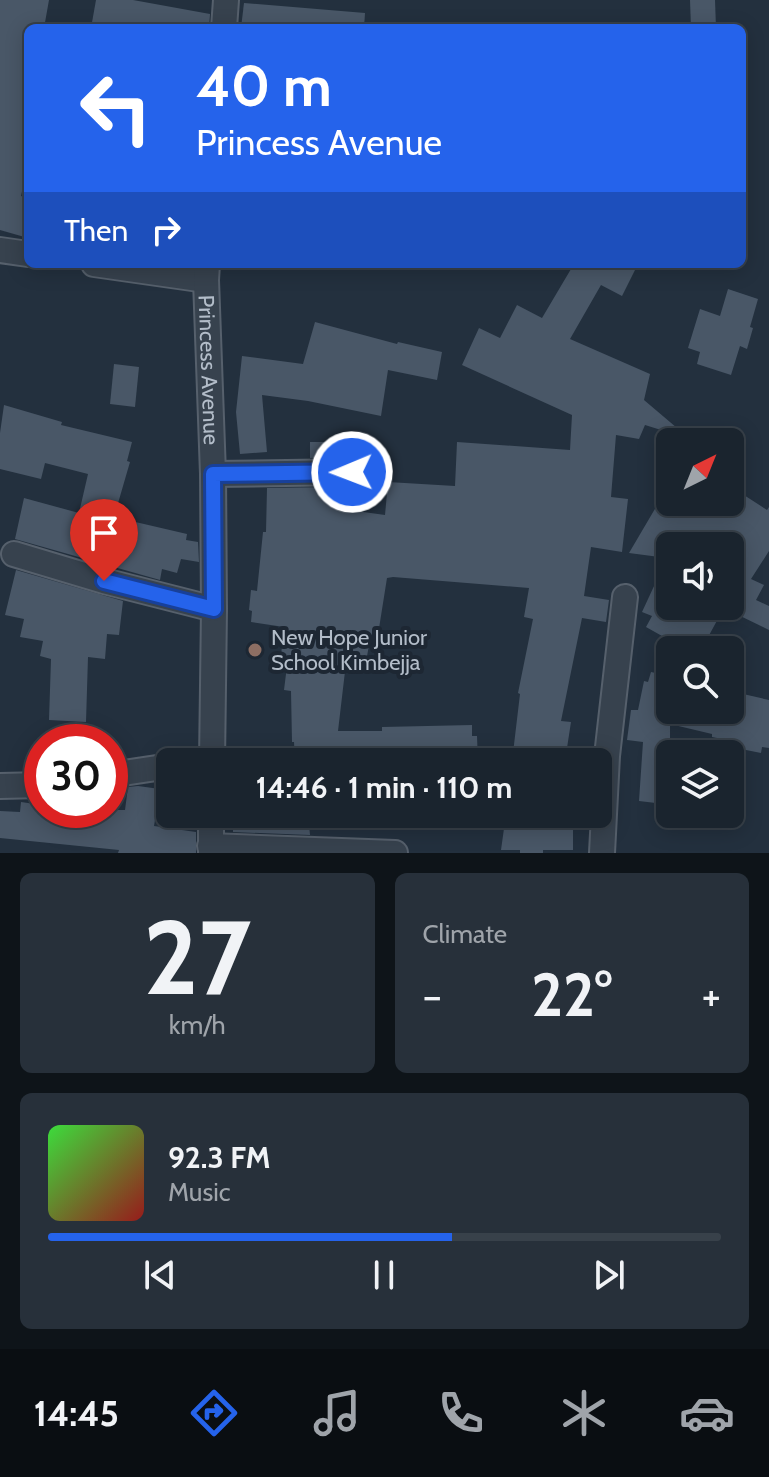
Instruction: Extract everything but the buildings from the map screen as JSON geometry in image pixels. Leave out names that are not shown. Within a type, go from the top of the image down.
[{"type":"street","points":[[0,250],[24,253]]},
{"type":"street","points":[[150,268],[206,272]]},
{"type":"street","name":"Princess Avenue","points":[[206,272],[214,609],[208,748]]},
{"type":"street","points":[[213,474],[352,472]]},
{"type":"street","points":[[14,554],[214,609]]},
{"type":"street","points":[[602,853],[607,756],[625,597]]},
{"type":"street","points":[[128,772],[156,768]]},
{"type":"street","points":[[0,786],[24,785]]},
{"type":"street","points":[[211,828],[210,850],[395,853]]},
{"type":"place","name":"New Hope Junior School Kimbejja","points":[[255,650]]},
{"type":"route","points":[[104,581],[214,609],[213,474],[352,472]]}]
